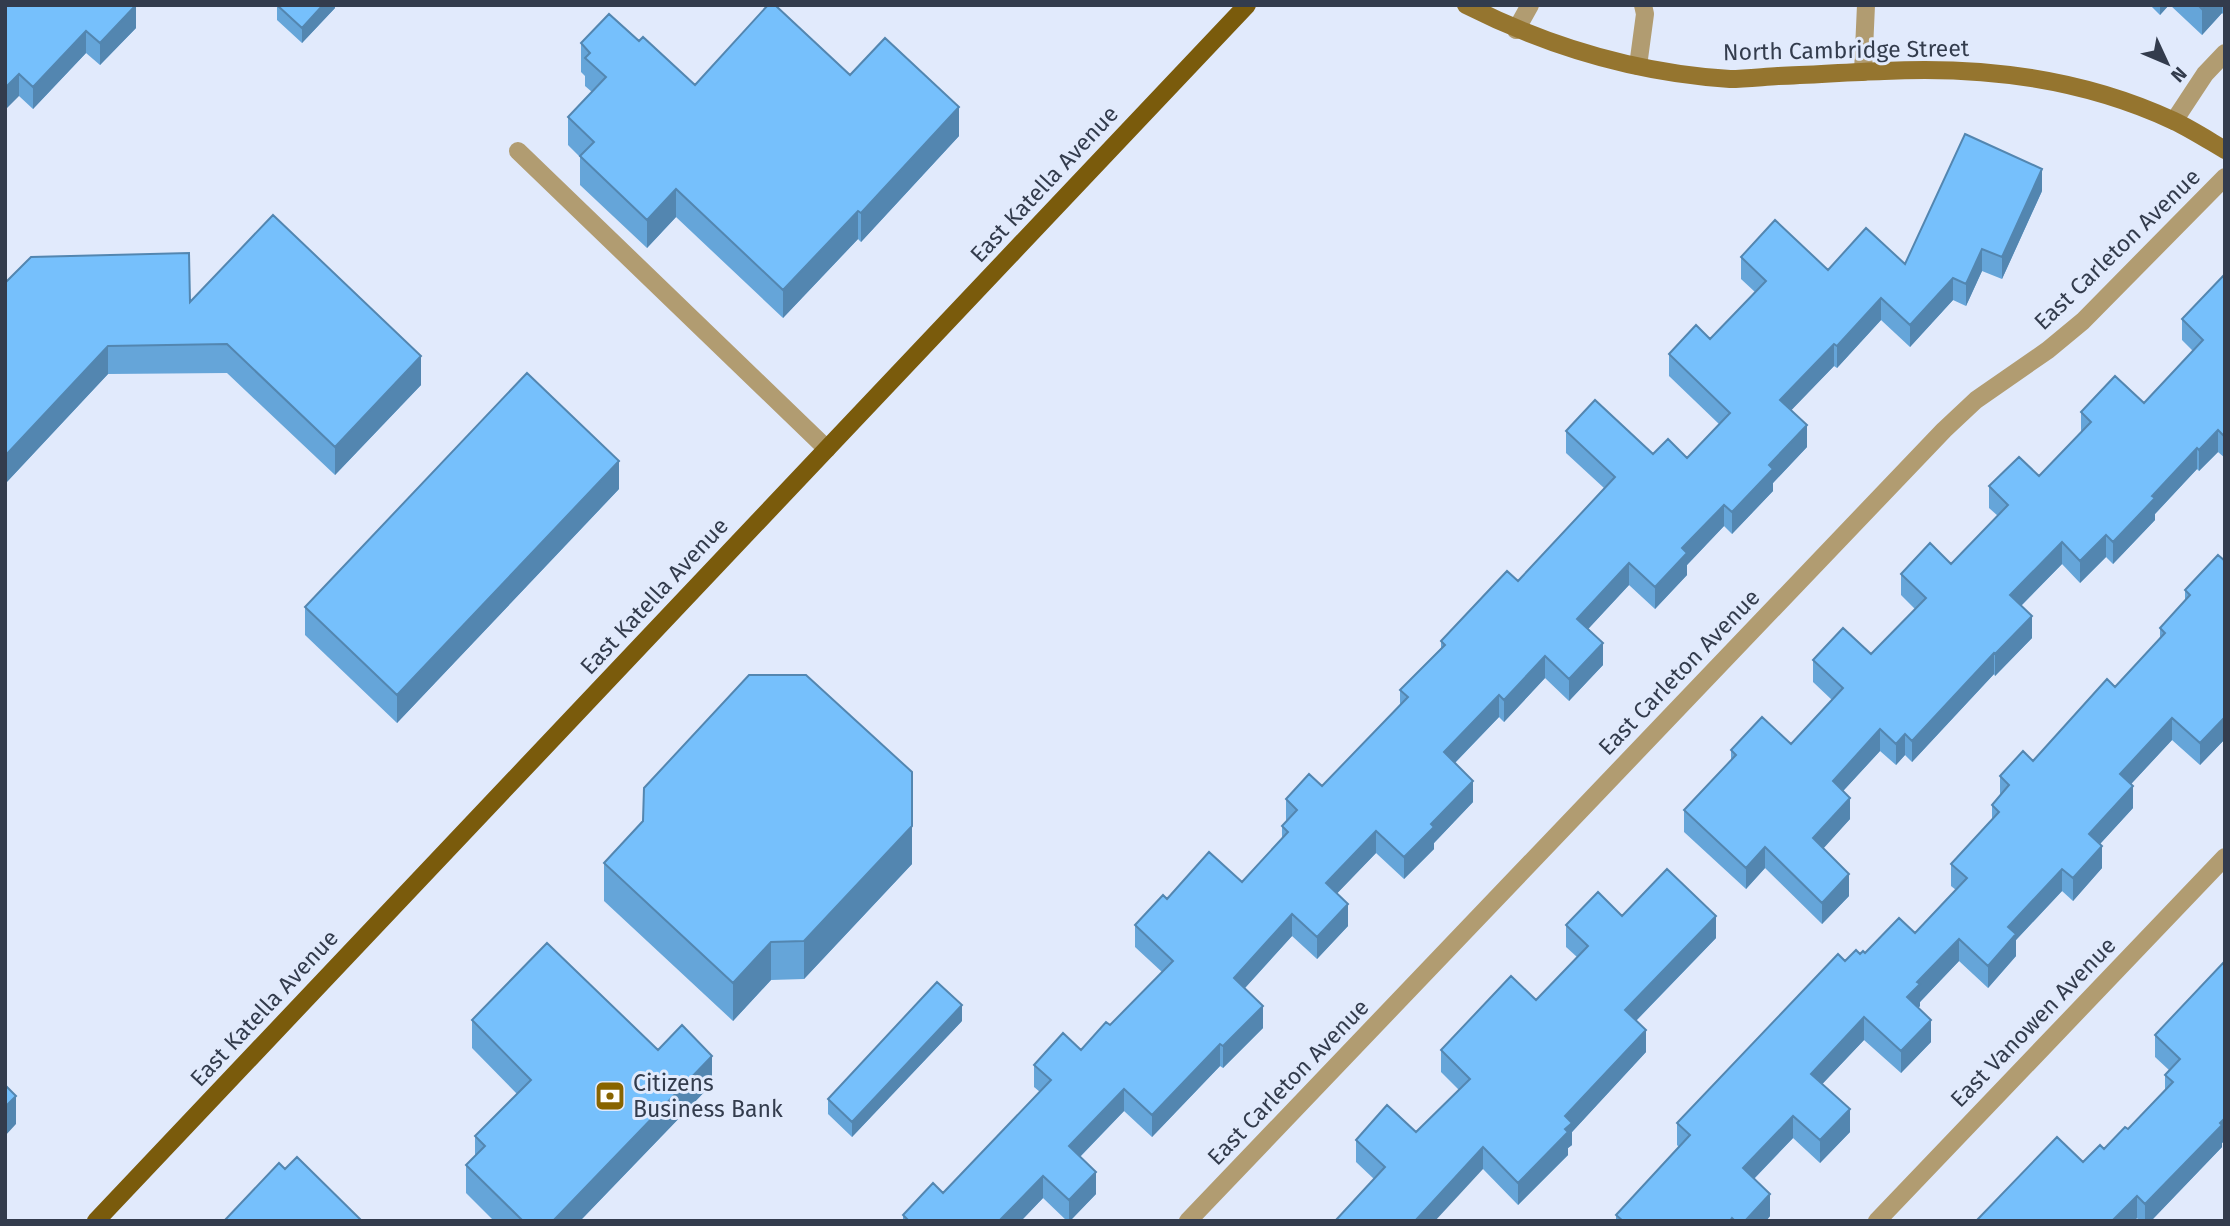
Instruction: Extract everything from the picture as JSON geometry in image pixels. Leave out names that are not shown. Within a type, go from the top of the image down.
[{"type":"main road","name":"East Katella Avenue","points":[[96,1221],[1247,5]]},
{"type":"street","name":"North Cambridge Street","points":[[1466,5],[1516,30],[1588,55],[1638,66],[1731,79],[1934,69],[2042,79],[2090,91],[2174,121],[2225,150]]},
{"type":"street","points":[[1516,30],[1530,5]]},
{"type":"street","points":[[1638,66],[1646,14],[1643,5]]},
{"type":"street","points":[[1863,72],[1866,5]]},
{"type":"street","points":[[2174,121],[2205,74],[2225,53]]},
{"type":"street","points":[[518,151],[827,449]]},
{"type":"street","name":"East Carleton Avenue","points":[[1188,1221],[1944,430],[1976,400],[2048,350],[2083,321],[2225,177]]},
{"type":"street","name":"East Vanowen Avenue","points":[[1877,1221],[2225,856]]},
{"type":"building","points":[[5,5],[136,5],[100,43],[86,31],[33,87],[19,74],[5,88]]},
{"type":"building","points":[[277,5],[323,5],[302,28]]},
{"type":"building","points":[[768,5],[775,5],[850,75],[885,38],[959,107],[861,213],[858,211],[783,290],[676,189],[647,220],[580,156],[594,142],[568,117],[606,77],[585,58],[590,53],[581,43],[609,14],[639,41],[643,37],[695,85]]},
{"type":"building","points":[[1965,134],[2042,169],[2002,257],[1982,249],[1966,284],[1953,278],[1910,325],[1881,298],[1837,346],[1834,344],[1780,400],[1807,425],[1769,465],[1773,469],[1732,512],[1724,505],[1682,548],[1687,553],[1655,587],[1629,563],[1577,619],[1603,643],[1569,679],[1545,656],[1504,700],[1499,695],[1444,752],[1473,781],[1431,824],[1434,827],[1404,857],[1376,831],[1326,883],[1348,904],[1317,937],[1292,914],[1234,978],[1263,1006],[1223,1046],[1220,1044],[1152,1115],[1124,1089],[1069,1146],[1096,1172],[1069,1200],[1043,1176],[999,1221],[909,1221],[903,1215],[933,1183],[943,1193],[1051,1080],[1034,1065],[1063,1033],[1081,1050],[1106,1022],[1110,1025],[1173,961],[1135,925],[1163,895],[1167,899],[1209,852],[1242,882],[1288,832],[1282,826],[1297,810],[1286,799],[1309,774],[1322,786],[1408,697],[1400,690],[1445,645],[1441,641],[1507,571],[1518,581],[1615,477],[1566,431],[1595,400],[1653,454],[1668,439],[1687,458],[1730,413],[1669,354],[1696,325],[1710,339],[1766,281],[1741,257],[1775,220],[1828,270],[1866,228],[1905,264]]},
{"type":"building","points":[[273,215],[421,356],[335,447],[227,344],[108,346],[5,456],[5,283],[31,257],[189,253],[190,302]]},
{"type":"building","points":[[2224,275],[2225,437],[2218,430],[2199,450],[2197,448],[2113,542],[2106,535],[2080,561],[2062,542],[2010,595],[2032,616],[1912,741],[1905,734],[1896,744],[1880,729],[1833,781],[1850,798],[1813,838],[1849,874],[1822,903],[1765,847],[1746,868],[1684,810],[1736,755],[1731,750],[1762,717],[1791,744],[1843,688],[1813,660],[1843,628],[1871,654],[1926,598],[1901,574],[1930,543],[1951,564],[2008,505],[1989,486],[2019,457],[2039,476],[2091,422],[2081,412],[2115,376],[2144,403],[2203,340],[2182,319]]},
{"type":"building","points":[[527,373],[619,461],[397,695],[305,607]]},
{"type":"building","points":[[2218,555],[2225,561],[2225,717],[2200,743],[2172,718],[2120,774],[2133,786],[2089,834],[2102,846],[2073,878],[2062,869],[2008,927],[2016,934],[1988,966],[1959,939],[1917,982],[1920,984],[1907,997],[1931,1020],[1901,1051],[1864,1017],[1811,1074],[1850,1109],[1820,1140],[1793,1116],[1743,1168],[1770,1194],[1745,1221],[1735,1221],[1732,1218],[1730,1221],[1623,1221],[1616,1215],[1690,1135],[1677,1123],[1838,954],[1845,961],[1856,950],[1860,954],[1863,951],[1865,953],[1899,918],[1915,933],[1967,878],[1951,864],[1999,812],[1992,805],[2009,785],[2000,776],[2023,751],[2033,761],[2107,679],[2115,687],[2165,633],[2160,628],[2190,595],[2185,590]]},
{"type":"building","points":[[749,675],[806,675],[912,772],[912,826],[804,941],[771,942],[733,983],[604,863],[643,821],[644,788]]},
{"type":"building","points":[[1667,869],[1716,916],[1625,1010],[1646,1030],[1565,1116],[1572,1123],[1565,1129],[1568,1132],[1518,1183],[1483,1147],[1415,1221],[1335,1221],[1385,1167],[1356,1140],[1387,1105],[1416,1132],[1470,1079],[1441,1050],[1511,976],[1536,1000],[1588,946],[1566,925],[1598,892],[1622,916]]},
{"type":"building","name":"Citizens Business Bank","points":[[547,943],[658,1050],[682,1025],[712,1056],[553,1221],[523,1221],[466,1165],[485,1146],[475,1136],[531,1080],[472,1020]]},
{"type":"building","points":[[2224,962],[2225,1118],[2220,1123],[2222,1125],[2145,1204],[2137,1196],[2112,1221],[1976,1221],[2057,1137],[2083,1162],[2100,1145],[2104,1149],[2125,1127],[2128,1129],[2173,1082],[2165,1075],[2180,1059],[2155,1035]]},
{"type":"building","points":[[937,982],[962,1005],[852,1122],[828,1099]]},
{"type":"building","points":[[5,1085],[16,1096],[5,1107]]},
{"type":"building","points":[[297,1157],[362,1221],[224,1221],[279,1163],[285,1169]]},
{"type":"place","name":"Citizens Business Bank","points":[[610,1096]]}]
